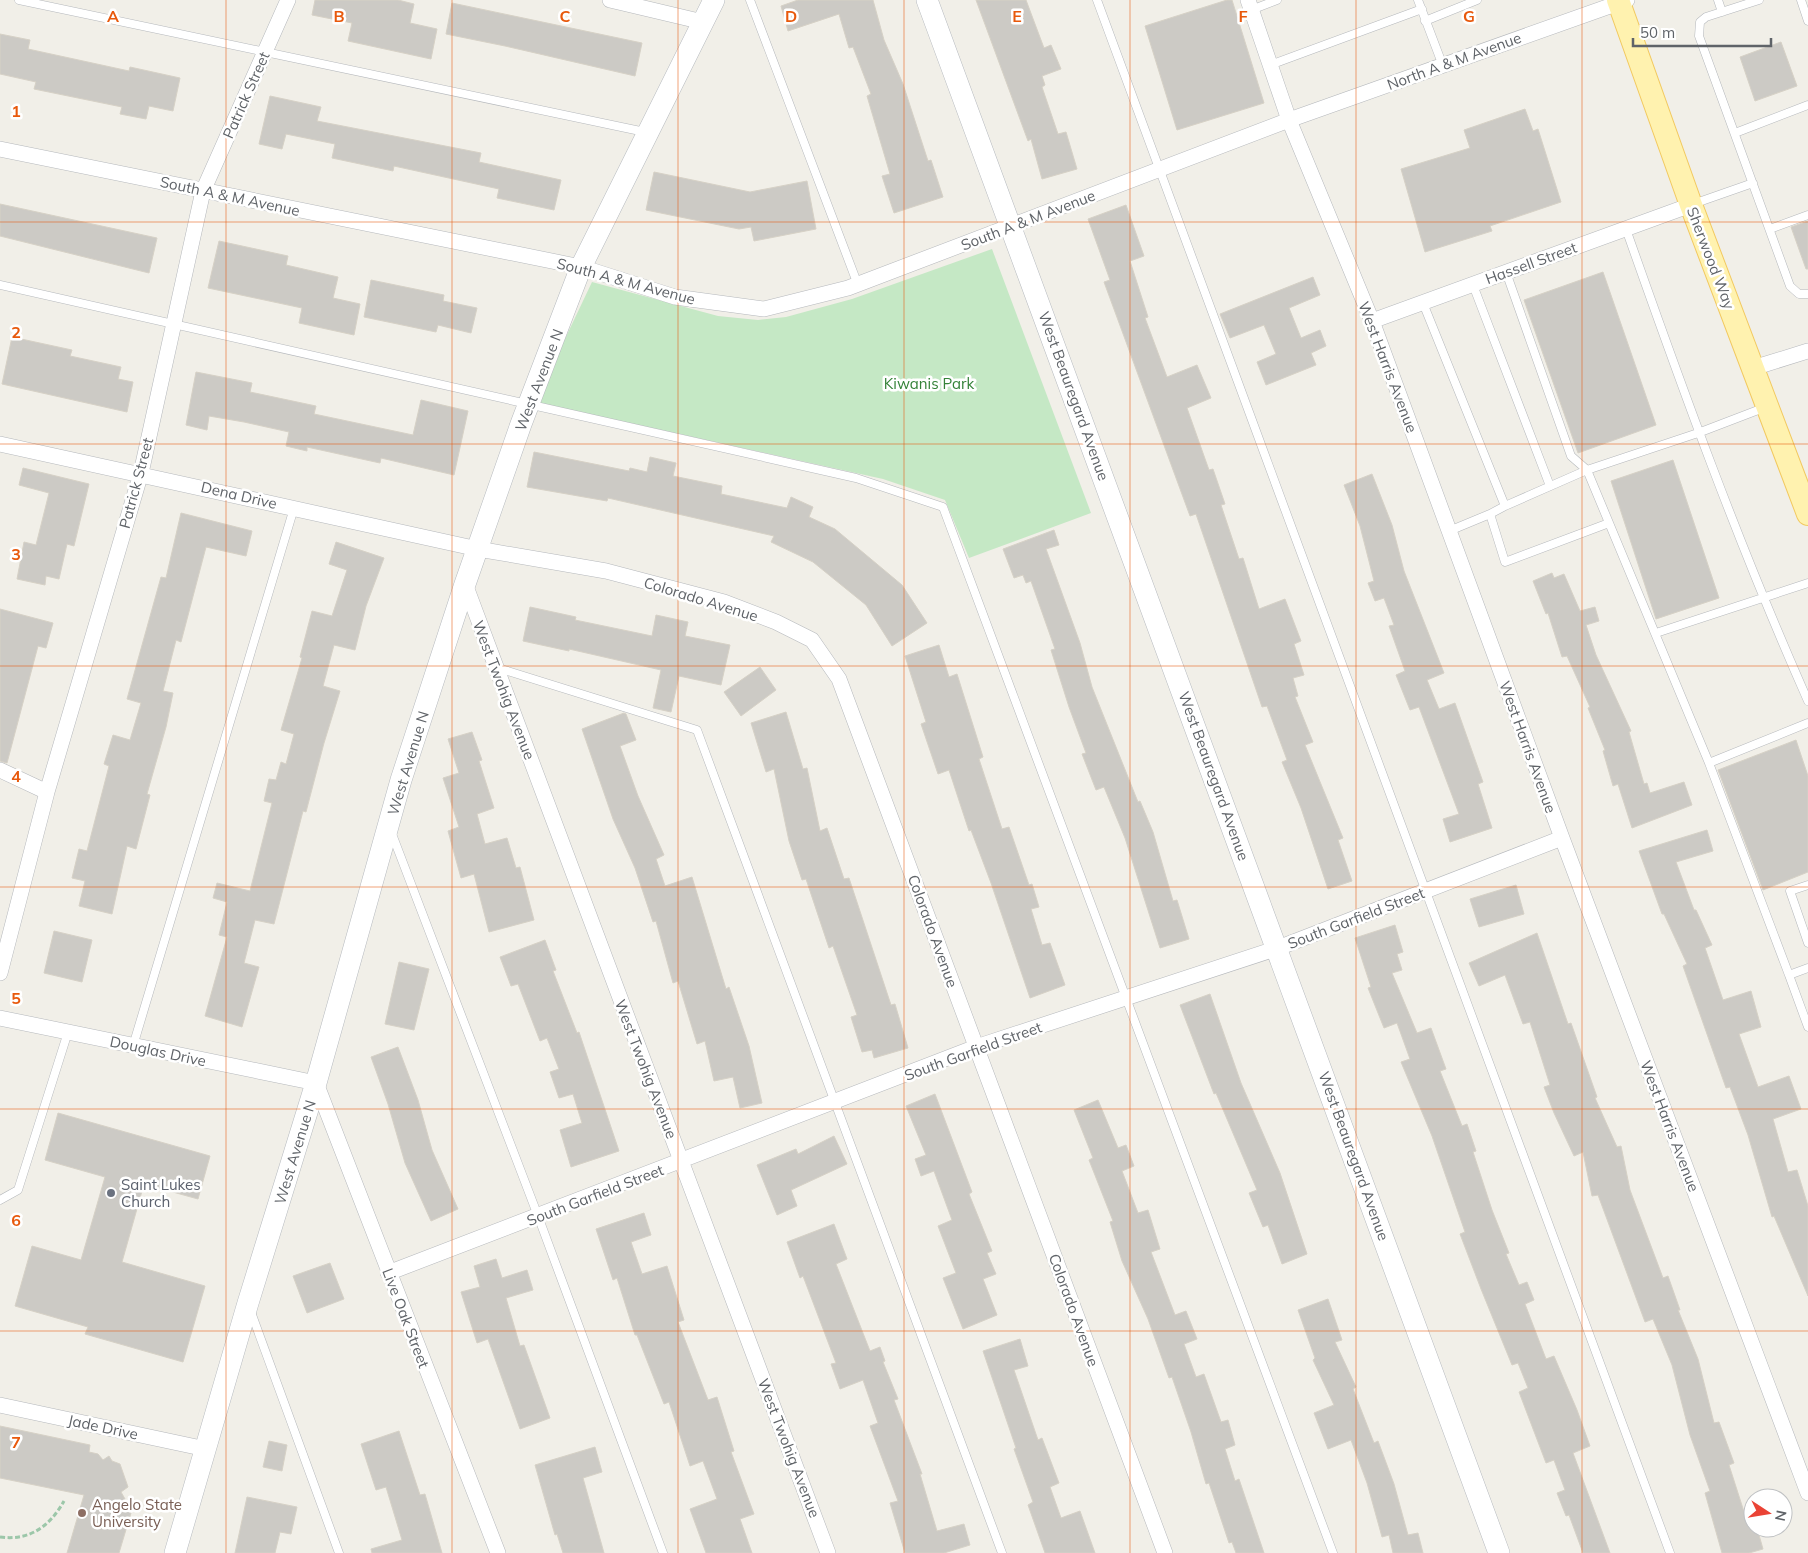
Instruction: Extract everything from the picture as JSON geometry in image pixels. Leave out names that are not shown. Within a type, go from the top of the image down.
[{"type":"main road","name":"West Avenue N","points":[[175,1553],[248,1303],[316,1083],[388,825],[465,584],[529,404],[581,267],[714,0]]},
{"type":"main road","name":"West Beauregard Avenue","points":[[927,0],[1278,948],[1499,1553]]},
{"type":"main road","name":"Sherwood Way","points":[[1622,1],[1691,205],[1808,514]]},
{"type":"street","name":"Patrick Street","points":[[0,972],[47,792],[141,473],[203,191],[288,0]]},
{"type":"street","points":[[610,0],[703,22]]},
{"type":"street","name":"North A & M Avenue","points":[[1290,120],[1622,1]]},
{"type":"street","name":"West Harris Avenue","points":[[1250,5],[1290,120],[1372,321],[1562,838],[1808,1493]]},
{"type":"street","name":"South A & M Avenue","points":[[0,148],[581,267],[675,297],[764,309],[858,284],[1290,120]]},
{"type":"street","name":"Hassell Street","points":[[1372,321],[1691,205]]},
{"type":"street","points":[[1753,368],[1808,351]]},
{"type":"street","name":"Dena Drive","points":[[1,447],[141,473],[478,549]]},
{"type":"street","name":"Colorado Avenue","points":[[478,549],[606,571],[724,602],[776,622],[812,640],[839,679],[1165,1553]]},
{"type":"street","name":"West Twohig Avenue","points":[[465,584],[828,1553]]},
{"type":"street","points":[[0,770],[47,792]]},
{"type":"street","name":"South Garfield Street","points":[[388,1273],[681,1162],[976,1047],[1278,948],[1562,838]]},
{"type":"street","name":"Douglas Drive","points":[[0,1018],[316,1083]]},
{"type":"street","name":"Live Oak Street","points":[[316,1083],[498,1553]]},
{"type":"street","name":"Jade Drive","points":[[0,1405],[206,1449]]},
{"type":"lane","points":[[19,0],[648,132]]},
{"type":"lane","points":[[750,0],[858,284]]},
{"type":"lane","points":[[1097,0],[1670,1553]]},
{"type":"lane","points":[[1250,5],[1277,0]]},
{"type":"lane","points":[[1418,0],[1443,66]]},
{"type":"lane","points":[[1425,21],[1477,0]]},
{"type":"lane","points":[[1718,0],[1722,12]]},
{"type":"lane","points":[[1759,0],[1706,17],[1700,22],[1699,30],[1790,286],[1799,294],[1808,294]]},
{"type":"lane","points":[[1801,0],[1808,21]]},
{"type":"lane","points":[[1270,65],[1422,9]]},
{"type":"lane","points":[[1735,133],[1808,105]]},
{"type":"lane","points":[[1691,205],[1753,183]]},
{"type":"lane","points":[[1770,229],[1808,214]]},
{"type":"lane","points":[[1626,229],[1698,434],[1763,599],[1808,701]]},
{"type":"lane","points":[[1506,272],[1571,456],[1587,470],[1656,633],[1674,682],[1709,763],[1808,1027]]},
{"type":"lane","points":[[1473,284],[1550,486]]},
{"type":"lane","points":[[0,285],[856,478],[943,507],[1333,1553]]},
{"type":"lane","points":[[1423,303],[1505,506]]},
{"type":"lane","points":[[1449,531],[1587,470],[1698,434],[1768,407]]},
{"type":"lane","points":[[133,1046],[294,508]]},
{"type":"lane","points":[[1490,514],[1505,562],[1609,523]]},
{"type":"lane","points":[[1656,633],[1808,583]]},
{"type":"lane","points":[[496,668],[697,730],[1002,1553]]},
{"type":"lane","points":[[1709,763],[1808,723]]},
{"type":"lane","points":[[388,825],[538,1216],[663,1553]]},
{"type":"lane","points":[[1808,885],[1790,891],[1808,943]]},
{"type":"lane","points":[[1789,975],[1808,968]]},
{"type":"lane","points":[[0,1200],[18,1190],[68,1032]]},
{"type":"lane","points":[[248,1303],[339,1553]]},
{"type":"path","points":[[0,1537],[18,1538],[44,1528],[55,1517],[64,1501]]},
{"type":"green space","name":"Kiwanis Park","points":[[992,249],[1091,513],[969,558],[945,500],[883,479],[535,402],[592,282],[718,316],[758,320],[786,317],[852,299]]},
{"type":"building","points":[[315,0],[398,0],[414,4],[410,23],[437,29],[431,59],[348,41],[352,23],[312,15]]},
{"type":"building","points":[[798,0],[873,0],[884,40],[903,84],[928,161],[931,160],[943,197],[894,213],[882,176],[890,174],[867,96],[871,94],[853,47],[849,48],[839,14],[788,31],[781,6]]},
{"type":"building","points":[[976,0],[1026,0],[1044,48],[1051,45],[1061,69],[1042,76],[1045,85],[1042,87],[1058,134],[1066,132],[1077,169],[1042,179],[1031,139],[1028,141]]},
{"type":"building","points":[[1232,0],[1264,103],[1177,130],[1145,26]]},
{"type":"building","points":[[452,3],[642,43],[635,76],[446,34]]},
{"type":"building","points":[[0,34],[30,40],[28,49],[129,71],[130,67],[180,78],[173,111],[149,106],[146,119],[120,114],[122,107],[34,89],[36,82],[0,74]]},
{"type":"building","points":[[1781,42],[1797,86],[1755,101],[1740,57]]},
{"type":"building","points":[[270,96],[321,107],[317,121],[481,153],[479,162],[561,180],[554,210],[497,198],[499,189],[394,166],[393,171],[332,158],[335,144],[286,134],[282,149],[259,144]]},
{"type":"building","points":[[1525,109],[1533,131],[1538,129],[1561,202],[1490,226],[1492,231],[1425,252],[1401,169],[1470,148],[1464,130]]},
{"type":"building","points":[[654,172],[750,192],[807,181],[816,229],[754,241],[751,227],[739,229],[646,210]]},
{"type":"building","points":[[0,204],[157,238],[149,273],[0,236]]},
{"type":"building","points":[[1126,205],[1144,256],[1130,261],[1148,317],[1145,318],[1167,377],[1197,365],[1211,398],[1187,408],[1209,470],[1213,469],[1225,504],[1221,505],[1239,559],[1243,558],[1259,609],[1285,599],[1301,641],[1294,644],[1304,675],[1293,678],[1298,696],[1295,697],[1313,742],[1305,745],[1343,838],[1338,840],[1352,881],[1328,889],[1301,808],[1282,762],[1287,760],[1267,706],[1262,707],[1196,514],[1190,516],[1104,282],[1110,280],[1088,219]]},
{"type":"building","points":[[1808,221],[1808,269],[1806,269],[1791,227]]},
{"type":"building","points":[[219,241],[288,256],[286,265],[338,277],[333,298],[360,304],[354,335],[299,323],[302,308],[208,288]]},
{"type":"building","points":[[1603,272],[1656,425],[1578,453],[1524,300]]},
{"type":"building","points":[[1313,277],[1320,295],[1289,308],[1301,338],[1320,330],[1326,346],[1311,353],[1316,365],[1266,385],[1257,362],[1276,354],[1264,325],[1230,338],[1220,314]]},
{"type":"building","points":[[371,280],[444,295],[443,301],[477,308],[471,333],[438,325],[436,332],[364,317]]},
{"type":"building","points":[[12,337],[72,350],[70,356],[121,367],[118,379],[133,382],[127,412],[2,384]]},
{"type":"building","points":[[196,372],[252,383],[250,392],[316,406],[314,414],[413,435],[421,400],[468,411],[454,475],[381,458],[380,463],[307,447],[307,451],[286,446],[289,432],[244,422],[209,416],[207,430],[186,425]]},
{"type":"building","points":[[534,452],[629,471],[630,468],[647,472],[650,457],[676,463],[673,476],[722,486],[721,494],[787,508],[791,497],[813,507],[809,517],[835,529],[902,585],[927,623],[892,646],[866,605],[813,562],[771,542],[774,536],[608,498],[607,501],[527,487]]},
{"type":"building","points":[[1673,460],[1719,598],[1656,619],[1611,481]]},
{"type":"building","points":[[23,468],[89,484],[74,546],[67,544],[59,579],[46,576],[45,585],[17,579],[24,542],[36,545],[49,493],[19,485]]},
{"type":"building","points":[[1372,474],[1392,525],[1404,571],[1444,673],[1427,680],[1439,709],[1455,703],[1483,782],[1478,784],[1492,828],[1450,842],[1443,819],[1459,814],[1419,707],[1410,710],[1396,675],[1405,671],[1389,626],[1394,625],[1384,598],[1375,601],[1368,583],[1374,581],[1360,526],[1344,485]]},
{"type":"building","points":[[181,513],[252,531],[246,556],[206,547],[181,642],[176,640],[163,691],[173,693],[166,727],[147,794],[150,795],[136,849],[127,846],[112,914],[79,906],[85,881],[72,878],[79,849],[87,851],[109,766],[104,764],[113,735],[130,740],[141,703],[127,699],[161,577],[166,578]]},
{"type":"building","points":[[1054,530],[1059,545],[1046,549],[1080,643],[1092,687],[1138,802],[1140,801],[1153,832],[1173,901],[1177,900],[1189,939],[1160,948],[1125,838],[1104,787],[1096,790],[1082,754],[1086,753],[1069,707],[1051,650],[1055,649],[1031,581],[1026,583],[1023,575],[1014,578],[1003,549]]},
{"type":"building","points":[[336,542],[384,558],[366,606],[355,650],[334,645],[323,686],[340,691],[306,812],[303,811],[274,924],[255,920],[244,963],[259,967],[242,1027],[205,1016],[227,937],[219,935],[227,902],[213,898],[217,883],[250,891],[272,803],[264,801],[269,779],[276,780],[281,762],[286,764],[294,734],[281,730],[302,658],[300,657],[312,611],[332,616],[347,570],[329,564]]},
{"type":"building","points":[[1552,573],[1554,578],[1564,574],[1580,611],[1595,607],[1599,621],[1586,625],[1596,655],[1631,731],[1629,732],[1644,784],[1647,783],[1650,793],[1684,782],[1692,805],[1632,828],[1618,784],[1613,786],[1603,751],[1605,750],[1588,708],[1590,707],[1567,656],[1562,657],[1548,613],[1546,614],[1533,581]]},
{"type":"building","points":[[530,607],[576,617],[575,620],[652,636],[656,615],[688,622],[685,636],[730,645],[721,685],[679,676],[671,712],[653,708],[661,670],[569,649],[569,651],[523,641]]},
{"type":"building","points":[[0,609],[53,623],[46,648],[38,646],[7,763],[0,761]]},
{"type":"building","points":[[939,645],[949,677],[957,674],[983,757],[979,759],[1002,829],[1009,827],[1029,885],[1032,884],[1039,907],[1031,909],[1042,945],[1050,943],[1065,985],[1030,998],[991,883],[971,830],[969,831],[949,770],[938,774],[921,724],[926,722],[905,656]]},
{"type":"building","points":[[760,667],[776,690],[741,716],[724,692]]},
{"type":"building","points":[[786,712],[803,769],[807,768],[820,831],[827,828],[844,879],[849,878],[891,1005],[895,1004],[908,1048],[874,1058],[872,1050],[862,1052],[851,1017],[857,1015],[833,946],[829,948],[806,879],[802,880],[789,841],[774,769],[766,772],[751,723]]},
{"type":"building","points":[[624,713],[636,740],[620,746],[638,796],[664,855],[656,859],[665,886],[692,877],[726,989],[729,987],[749,1046],[762,1103],[740,1108],[733,1077],[714,1081],[705,1041],[697,1044],[678,981],[673,983],[656,921],[653,922],[635,868],[613,819],[582,729]]},
{"type":"building","points":[[472,732],[482,760],[479,761],[494,808],[477,814],[485,844],[507,838],[516,868],[520,867],[534,920],[489,932],[474,874],[461,878],[448,831],[459,827],[443,778],[459,773],[448,739]]},
{"type":"building","points":[[1796,740],[1808,776],[1808,872],[1763,890],[1718,770]]},
{"type":"building","points":[[1707,830],[1713,851],[1676,862],[1694,910],[1696,910],[1712,945],[1705,948],[1723,1000],[1751,991],[1761,1027],[1739,1034],[1758,1087],[1789,1076],[1801,1109],[1773,1119],[1788,1172],[1797,1170],[1808,1206],[1808,1296],[1774,1216],[1772,1217],[1748,1135],[1730,1087],[1726,1088],[1683,966],[1687,964],[1664,914],[1662,914],[1639,851]]},
{"type":"building","points":[[1516,885],[1524,914],[1479,927],[1470,899]]},
{"type":"building","points":[[1395,925],[1403,952],[1397,954],[1402,970],[1392,973],[1417,1033],[1431,1028],[1446,1069],[1440,1071],[1462,1126],[1467,1124],[1476,1151],[1473,1152],[1492,1210],[1509,1253],[1506,1254],[1519,1285],[1527,1282],[1534,1300],[1525,1304],[1546,1359],[1554,1356],[1577,1410],[1590,1446],[1573,1453],[1610,1553],[1583,1553],[1569,1515],[1566,1516],[1557,1493],[1565,1490],[1554,1460],[1546,1463],[1519,1392],[1528,1388],[1518,1363],[1512,1365],[1481,1289],[1460,1234],[1465,1232],[1432,1136],[1401,1062],[1410,1059],[1397,1023],[1384,1028],[1368,988],[1371,987],[1355,938]]},
{"type":"building","points":[[54,931],[92,940],[82,982],[44,973]]},
{"type":"building","points":[[1537,933],[1568,1024],[1571,1023],[1597,1097],[1595,1098],[1617,1147],[1621,1146],[1630,1190],[1663,1278],[1668,1276],[1680,1310],[1678,1310],[1698,1359],[1714,1423],[1719,1422],[1734,1463],[1729,1465],[1743,1509],[1743,1538],[1760,1538],[1763,1549],[1749,1553],[1722,1553],[1705,1493],[1710,1491],[1690,1435],[1672,1365],[1653,1319],[1645,1322],[1598,1195],[1592,1196],[1583,1152],[1574,1156],[1554,1113],[1544,1087],[1550,1085],[1530,1022],[1523,1024],[1505,975],[1479,986],[1469,963]]},
{"type":"building","points":[[545,940],[556,970],[553,971],[577,1033],[579,1032],[619,1151],[571,1167],[560,1130],[582,1123],[573,1094],[559,1098],[550,1072],[559,1069],[547,1038],[540,1041],[518,984],[511,986],[500,957]]},
{"type":"building","points":[[399,962],[429,969],[414,1030],[385,1024]]},
{"type":"building","points":[[1210,994],[1241,1083],[1280,1173],[1307,1254],[1282,1264],[1268,1225],[1263,1227],[1249,1193],[1257,1190],[1216,1093],[1214,1094],[1180,1005]]},
{"type":"building","points":[[398,1047],[418,1100],[432,1150],[458,1209],[431,1221],[405,1163],[388,1104],[371,1057]]},
{"type":"building","points":[[935,1094],[972,1192],[969,1194],[992,1251],[987,1253],[996,1274],[983,1279],[997,1315],[963,1329],[943,1278],[956,1273],[938,1226],[952,1220],[934,1171],[921,1176],[915,1159],[926,1155],[906,1106]]},
{"type":"building","points":[[1098,1100],[1118,1148],[1126,1145],[1134,1166],[1122,1171],[1138,1213],[1148,1210],[1160,1249],[1151,1252],[1175,1315],[1186,1311],[1197,1339],[1184,1344],[1196,1377],[1204,1374],[1221,1422],[1228,1420],[1235,1445],[1225,1449],[1235,1481],[1239,1479],[1264,1553],[1236,1553],[1232,1542],[1229,1543],[1209,1483],[1206,1484],[1172,1377],[1169,1378],[1148,1319],[1122,1261],[1110,1222],[1113,1221],[1089,1160],[1093,1158],[1074,1110]]},
{"type":"building","points":[[58,1113],[210,1156],[198,1199],[144,1184],[122,1262],[205,1286],[183,1362],[85,1334],[88,1327],[15,1306],[32,1246],[81,1260],[105,1177],[45,1160]]},
{"type":"building","points":[[834,1136],[847,1164],[791,1190],[797,1206],[777,1215],[757,1165],[796,1149],[798,1154]]},
{"type":"building","points":[[644,1213],[651,1235],[631,1242],[642,1274],[667,1266],[684,1320],[678,1322],[708,1400],[717,1397],[734,1451],[731,1452],[754,1514],[740,1519],[752,1553],[706,1553],[690,1509],[717,1499],[703,1461],[690,1466],[669,1402],[664,1404],[637,1335],[635,1335],[617,1278],[613,1280],[596,1229]]},
{"type":"building","points":[[834,1224],[847,1259],[836,1264],[870,1351],[880,1347],[885,1361],[883,1362],[898,1399],[894,1400],[922,1474],[920,1474],[937,1531],[964,1524],[970,1545],[944,1553],[905,1553],[890,1503],[898,1501],[870,1426],[878,1423],[863,1380],[840,1389],[831,1364],[836,1363],[803,1276],[800,1278],[787,1242]]},
{"type":"building","points":[[496,1259],[502,1278],[527,1270],[533,1290],[506,1298],[520,1346],[524,1345],[550,1418],[520,1429],[488,1339],[477,1343],[461,1292],[480,1287],[474,1266]]},
{"type":"building","points":[[330,1263],[344,1299],[307,1313],[293,1276]]},
{"type":"building","points":[[1328,1299],[1342,1340],[1335,1342],[1356,1387],[1353,1389],[1374,1443],[1378,1441],[1394,1484],[1408,1535],[1418,1533],[1423,1553],[1393,1553],[1389,1535],[1382,1537],[1367,1483],[1351,1440],[1328,1449],[1314,1413],[1334,1405],[1313,1360],[1315,1358],[1298,1310]]},
{"type":"building","points":[[1020,1339],[1028,1366],[1014,1370],[1038,1440],[1042,1438],[1059,1483],[1050,1487],[1061,1518],[1080,1511],[1095,1553],[1045,1553],[1028,1505],[1033,1502],[983,1351]]},
{"type":"building","points":[[0,1426],[90,1445],[89,1452],[98,1454],[103,1460],[109,1456],[112,1461],[120,1464],[128,1487],[121,1492],[125,1499],[123,1508],[131,1513],[119,1553],[67,1553],[84,1495],[0,1478]]},
{"type":"building","points":[[399,1431],[420,1495],[425,1494],[442,1553],[372,1553],[371,1549],[402,1540],[386,1487],[376,1490],[361,1444]]},
{"type":"building","points":[[269,1441],[287,1445],[282,1471],[263,1467]]},
{"type":"building","points":[[595,1447],[602,1472],[583,1478],[604,1553],[563,1553],[557,1534],[555,1535],[535,1465]]},
{"type":"building","points":[[247,1497],[297,1507],[291,1534],[280,1532],[275,1553],[235,1553]]},
{"type":"place","name":"Saint Lukes Church","points":[[111,1193]]},
{"type":"place","name":"Angelo State University","points":[[82,1513]]}]
